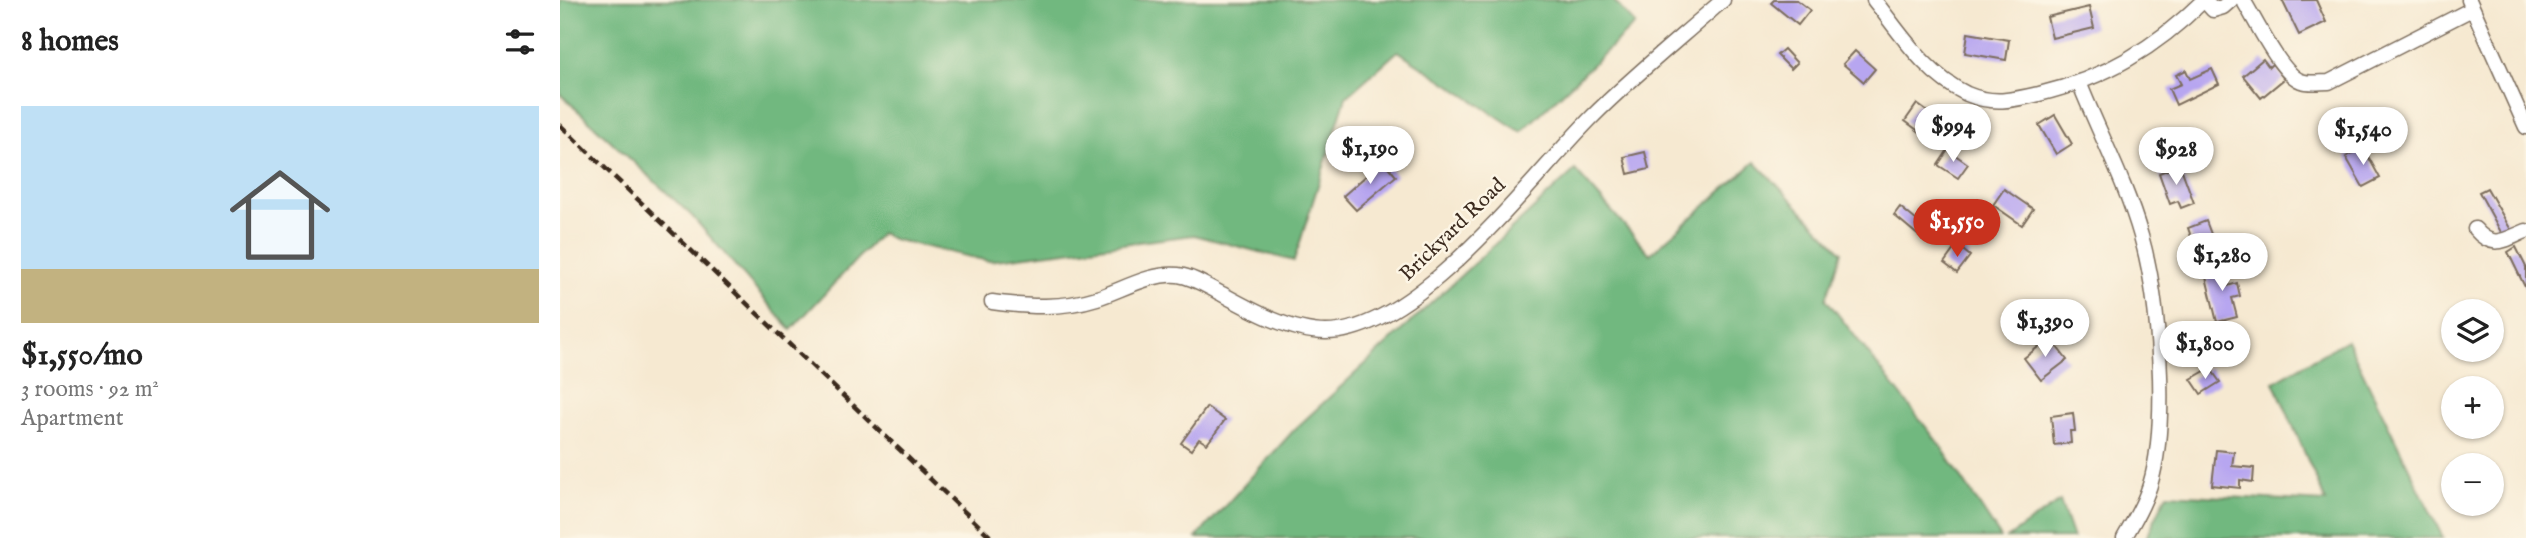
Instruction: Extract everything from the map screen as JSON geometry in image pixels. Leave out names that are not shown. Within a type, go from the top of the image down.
[{"type":"street","name":"Brickyard Road","points":[[992,302],[1025,307],[1067,305],[1095,299],[1150,279],[1175,275],[1192,278],[1266,317],[1315,331],[1340,332],[1369,323],[1415,296],[1448,268],[1595,114],[1723,0]]},
{"type":"street","points":[[1874,0],[1925,64],[1946,82],[1984,100],[2008,101],[2079,82],[2110,70],[2170,32],[2204,0],[2213,10],[2218,10],[2231,0]]},
{"type":"street","points":[[2243,0],[2284,68],[2299,81],[2313,83],[2329,82],[2470,4],[2526,127]]},
{"type":"street","points":[[2079,82],[2140,234],[2153,297],[2159,402],[2156,458],[2145,497],[2124,538]]},
{"type":"street","points":[[2474,229],[2492,243],[2526,230]]},
{"type":"green space","points":[[560,0],[1613,0],[1635,24],[1521,132],[1398,51],[1346,97],[1294,261],[1194,235],[988,261],[892,239],[881,233],[791,330],[692,216],[560,94]]},
{"type":"green space","points":[[1755,162],[1842,252],[1826,299],[1940,445],[2001,538],[1196,538],[1294,430],[1575,170],[1650,254]]},
{"type":"green space","points":[[2347,340],[2443,538],[2146,538],[2167,494],[2326,502],[2274,382]]},
{"type":"green space","points":[[2060,501],[2073,538],[2007,538]]},
{"type":"building","points":[[1774,0],[1797,0],[1810,10],[1798,25],[1771,3]]},
{"type":"building","points":[[2282,0],[2316,0],[2326,22],[2299,35]]},
{"type":"building","points":[[2089,7],[2094,28],[2052,38],[2047,17]]},
{"type":"building","points":[[1968,33],[2009,40],[2006,60],[1965,53]]},
{"type":"building","points":[[1784,49],[1797,63],[1791,69],[1777,55]]},
{"type":"building","points":[[1855,51],[1875,69],[1864,82],[1843,64]]},
{"type":"building","points":[[2263,59],[2269,67],[2272,64],[2284,79],[2261,98],[2243,76]]},
{"type":"building","points":[[2212,69],[2219,84],[2176,105],[2169,89],[2181,84],[2176,75],[2186,70],[2190,79]]},
{"type":"building","points":[[1917,104],[1936,118],[1924,135],[1905,121]]},
{"type":"building","points":[[2055,115],[2072,144],[2056,154],[2039,125]]},
{"type":"building","points":[[2363,147],[2380,178],[2363,187],[2346,157]]},
{"type":"building","points":[[1948,150],[1968,164],[1958,178],[1938,165]]},
{"type":"building","points":[[1645,152],[1649,169],[1628,174],[1624,157]]},
{"type":"building","points":[[1383,161],[1396,176],[1356,210],[1343,196]]},
{"type":"building","points":[[2180,165],[2194,203],[2181,208],[2178,201],[2170,204],[2159,173]]},
{"type":"building","points":[[2487,188],[2511,230],[2502,234],[2479,192]]},
{"type":"building","points":[[2004,189],[2033,209],[2022,225],[1993,205]]},
{"type":"building","points":[[1900,207],[1933,234],[1926,242],[1894,215]]},
{"type":"building","points":[[2206,221],[2214,242],[2195,248],[2188,228]]},
{"type":"building","points":[[1957,245],[1970,256],[1957,273],[1944,263]]},
{"type":"building","points":[[2516,247],[2526,267],[2526,289],[2508,252]]},
{"type":"building","points":[[2223,264],[2228,286],[2237,283],[2240,296],[2232,298],[2237,317],[2217,322],[2204,269]]},
{"type":"building","points":[[2050,338],[2067,360],[2041,380],[2024,358]]},
{"type":"building","points":[[2210,368],[2220,382],[2201,394],[2191,379]]},
{"type":"building","points":[[1207,407],[1225,420],[1207,444],[1199,439],[1191,450],[1181,443]]},
{"type":"building","points":[[2073,413],[2075,431],[2070,431],[2071,443],[2054,445],[2051,416]]},
{"type":"building","points":[[2216,450],[2234,452],[2232,466],[2254,468],[2253,482],[2240,480],[2240,488],[2212,485]]},
{"type":"railway","points":[[560,125],[992,538]]}]
